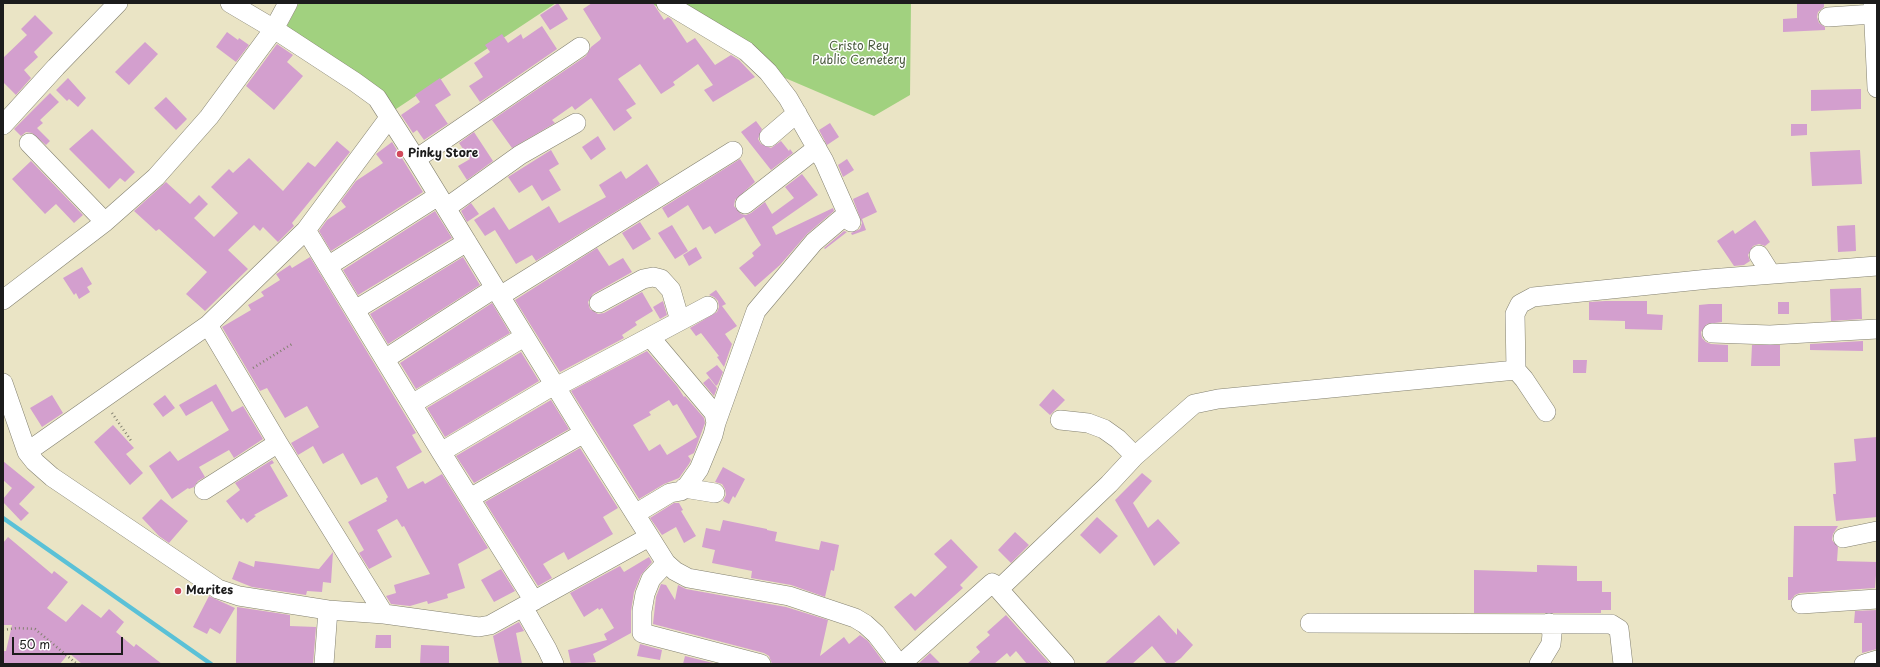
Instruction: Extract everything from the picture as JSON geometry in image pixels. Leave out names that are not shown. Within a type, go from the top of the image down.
[{"type":"street","points":[[3,125],[56,67],[118,3]]},
{"type":"street","points":[[230,3],[274,29],[377,98],[649,537],[666,563],[675,571],[688,578],[789,596],[855,618],[865,624],[876,634],[900,664],[990,584],[994,584],[1065,664]]},
{"type":"street","points":[[3,300],[105,222],[156,177],[209,117],[274,29],[288,3]]},
{"type":"street","points":[[635,514],[670,494],[681,491],[699,469],[713,436],[716,423],[756,311],[814,242],[849,218],[830,174],[797,113],[788,98],[768,72],[746,51],[666,3]]},
{"type":"street","points":[[1828,17],[1873,8],[1877,88]]},
{"type":"street","points":[[416,159],[580,47]]},
{"type":"street","points":[[769,136],[797,113]]},
{"type":"street","points":[[27,452],[208,325],[306,230],[389,118]]},
{"type":"street","points":[[328,266],[442,202],[576,123]]},
{"type":"street","points":[[29,143],[105,222]]},
{"type":"street","points":[[745,204],[816,148]]},
{"type":"street","points":[[385,359],[733,151]]},
{"type":"street","points":[[306,230],[470,498],[528,604],[554,664]]},
{"type":"street","points":[[355,310],[467,242]]},
{"type":"street","points":[[1758,255],[1771,274]]},
{"type":"street","points":[[1546,412],[1524,379],[1516,370],[1515,314],[1520,304],[1533,298],[1771,274],[1877,266]]},
{"type":"street","points":[[599,303],[643,279],[660,279],[670,290],[680,321]]},
{"type":"street","points":[[441,452],[555,386],[708,306]]},
{"type":"street","points":[[208,325],[278,443],[384,614]]},
{"type":"street","points":[[1712,333],[1770,335],[1877,329]]},
{"type":"street","points":[[412,404],[524,337]]},
{"type":"street","points":[[650,337],[714,413],[716,423]]},
{"type":"street","points":[[999,589],[1109,484],[1135,456],[1194,404],[1206,401],[1516,370]]},
{"type":"street","points":[[3,383],[27,452],[35,462],[52,477],[218,589],[238,596],[328,610],[384,614],[479,628],[490,625],[649,537]]},
{"type":"street","points":[[1060,420],[1088,423],[1104,429],[1118,439],[1135,456]]},
{"type":"street","points":[[470,498],[584,433]]},
{"type":"street","points":[[204,490],[278,443]]},
{"type":"street","points":[[684,488],[714,493]]},
{"type":"street","points":[[1843,538],[1877,531]]},
{"type":"street","points":[[666,563],[651,579],[645,594],[642,611],[642,633],[647,636],[761,664]]},
{"type":"street","points":[[1801,604],[1877,599]]},
{"type":"street","points":[[324,664],[328,610]]},
{"type":"street","points":[[1310,623],[1611,624],[1619,629],[1623,664]]},
{"type":"street","points":[[1540,664],[1551,644],[1552,634],[1549,623]]},
{"type":"street","points":[[1864,664],[1877,660]]},
{"type":"path","points":[[239,376],[292,344]]},
{"type":"path","points":[[102,400],[132,442]]},
{"type":"path","points":[[3,630],[26,627],[35,629],[77,664]]},
{"type":"green space","points":[[299,3],[556,3],[393,111],[378,87],[286,28]]},
{"type":"green space","name":"Cristo Rey Public Cemetery","points":[[651,3],[911,3],[910,95],[874,116],[757,66]]},
{"type":"building","points":[[558,3],[568,19],[550,30],[540,15]]},
{"type":"building","points":[[592,3],[653,3],[664,20],[668,17],[671,19],[687,43],[695,38],[715,65],[731,55],[739,60],[755,77],[713,102],[704,90],[713,85],[698,64],[673,82],[675,85],[661,94],[640,64],[618,79],[636,104],[626,110],[632,118],[614,131],[591,98],[575,110],[572,106],[552,120],[555,123],[512,148],[492,120],[586,56],[591,47],[600,40],[601,38],[583,9]]},
{"type":"building","points":[[1797,3],[1824,3],[1824,7],[1818,12],[1817,17],[1819,23],[1825,27],[1825,30],[1783,32],[1783,19],[1797,18]]},
{"type":"building","points":[[35,15],[53,33],[34,52],[38,57],[24,70],[31,78],[16,95],[3,82],[3,58],[27,35],[21,29]]},
{"type":"building","points":[[542,26],[557,49],[480,102],[469,86],[483,77],[474,63],[490,52],[485,45],[502,34],[508,43],[521,34],[523,39]]},
{"type":"building","points":[[227,32],[238,40],[239,38],[249,45],[236,62],[216,47]]},
{"type":"building","points":[[145,42],[158,54],[129,85],[115,72]]},
{"type":"building","points":[[277,44],[293,55],[287,62],[303,76],[274,110],[246,86]]},
{"type":"building","points":[[68,78],[86,98],[78,107],[69,99],[67,101],[56,90]]},
{"type":"building","points":[[440,78],[451,95],[435,105],[448,124],[424,140],[417,130],[413,133],[401,115],[420,102],[415,95]]},
{"type":"building","points":[[1861,89],[1861,109],[1811,111],[1811,90]]},
{"type":"building","points":[[50,93],[59,102],[40,120],[43,123],[37,128],[50,141],[46,145],[32,133],[26,132],[21,136],[14,129]]},
{"type":"building","points":[[166,97],[187,119],[176,130],[154,108]]},
{"type":"building","points":[[756,121],[762,129],[758,139],[761,144],[771,148],[781,141],[789,151],[790,149],[793,153],[771,170],[741,132]]},
{"type":"building","points":[[830,123],[839,137],[827,145],[819,130]]},
{"type":"building","points":[[1791,124],[1807,124],[1807,135],[1791,136]]},
{"type":"building","points":[[92,129],[135,172],[125,182],[120,178],[109,189],[69,149]]},
{"type":"building","points":[[474,132],[493,161],[467,180],[458,166],[470,159],[459,143]]},
{"type":"building","points":[[598,136],[606,149],[591,160],[582,147]]},
{"type":"building","points":[[337,141],[350,152],[292,223],[294,226],[278,242],[263,227],[260,231],[254,225],[228,250],[248,269],[205,311],[186,294],[207,272],[159,229],[156,231],[134,211],[166,182],[190,204],[199,195],[208,204],[194,218],[214,237],[238,213],[211,187],[229,169],[233,173],[249,158],[283,191],[308,162],[315,167]]},
{"type":"building","points":[[392,142],[423,192],[331,251],[319,231],[327,220],[346,207],[341,201],[356,181],[383,163],[376,154]]},
{"type":"building","points":[[551,150],[559,164],[549,170],[561,190],[542,201],[532,185],[519,193],[508,177]]},
{"type":"building","points":[[1860,150],[1862,184],[1812,186],[1810,152]]},
{"type":"building","points":[[740,159],[755,182],[735,200],[734,206],[741,214],[746,215],[751,213],[765,202],[772,214],[794,198],[785,187],[802,174],[818,195],[772,227],[776,235],[833,208],[834,211],[807,234],[780,265],[755,287],[739,268],[754,256],[752,253],[761,245],[744,217],[715,234],[710,226],[703,230],[688,205],[668,218],[662,208]]},
{"type":"building","points":[[847,159],[854,170],[843,177],[838,165]]},
{"type":"building","points":[[31,161],[83,215],[74,223],[56,204],[45,214],[12,179]]},
{"type":"building","points":[[647,164],[660,184],[536,261],[532,255],[516,264],[495,230],[485,236],[474,220],[494,207],[509,230],[549,206],[559,223],[606,197],[599,185],[621,171],[626,179]]},
{"type":"building","points":[[868,192],[877,212],[862,219],[866,230],[852,235],[851,233],[860,229],[862,223],[853,199]]},
{"type":"building","points":[[471,203],[479,214],[467,222],[461,211]]},
{"type":"building","points":[[435,211],[452,238],[358,295],[343,270]]},
{"type":"building","points":[[1755,220],[1770,242],[1765,246],[1759,244],[1753,246],[1748,255],[1750,261],[1744,265],[1734,266],[1717,241],[1733,230],[1735,234]]},
{"type":"building","points":[[640,222],[651,239],[633,250],[622,233]]},
{"type":"building","points":[[672,225],[688,251],[675,259],[658,233]]},
{"type":"building","points":[[1855,225],[1856,251],[1838,252],[1837,226]]},
{"type":"building","points":[[844,231],[847,232],[825,249],[824,248]]},
{"type":"building","points":[[696,247],[702,258],[689,266],[683,255]]},
{"type":"building","points":[[597,248],[609,266],[623,258],[632,272],[593,294],[588,302],[590,309],[598,314],[604,313],[642,292],[653,311],[635,322],[637,325],[622,335],[624,338],[560,372],[515,300]]},
{"type":"building","points":[[310,257],[416,433],[412,435],[422,452],[396,467],[408,489],[423,481],[425,484],[442,474],[488,548],[458,564],[465,588],[447,594],[448,598],[428,604],[427,601],[410,606],[391,604],[386,596],[396,593],[394,585],[430,574],[404,526],[402,527],[397,519],[377,530],[392,557],[369,569],[359,553],[364,550],[348,522],[387,501],[386,499],[388,497],[377,477],[361,485],[343,453],[323,464],[313,446],[298,455],[291,443],[319,427],[307,406],[285,418],[267,388],[260,391],[222,327],[251,310],[248,305],[264,296],[261,292],[280,280],[276,274],[290,265],[292,268]]},
{"type":"building","points":[[463,257],[480,285],[388,344],[370,314]]},
{"type":"building","points":[[82,267],[92,284],[87,287],[90,292],[79,299],[76,293],[74,295],[63,278]]},
{"type":"building","points":[[1861,288],[1862,319],[1831,321],[1830,289]]},
{"type":"building","points":[[716,290],[726,304],[722,306],[737,326],[725,334],[732,344],[724,367],[717,357],[719,356],[701,333],[696,336],[690,328],[717,312],[719,307],[718,301],[709,295]]},
{"type":"building","points":[[663,301],[667,315],[660,319],[653,307]]},
{"type":"building","points":[[1647,301],[1647,314],[1663,315],[1662,330],[1625,329],[1625,321],[1589,320],[1589,302]]},
{"type":"building","points":[[1778,302],[1789,302],[1789,314],[1778,314]]},
{"type":"building","points":[[492,303],[510,333],[416,389],[400,363]]},
{"type":"building","points":[[1722,304],[1722,322],[1707,324],[1701,332],[1702,338],[1711,344],[1728,345],[1728,362],[1698,362],[1699,305]]},
{"type":"building","points":[[1863,341],[1863,351],[1810,350],[1810,344]]},
{"type":"building","points":[[1752,345],[1780,345],[1780,366],[1751,366]]},
{"type":"building","points":[[647,351],[677,386],[684,397],[685,396],[704,418],[705,423],[694,453],[688,456],[691,460],[689,464],[679,478],[664,484],[639,499],[571,391]],"holes":[[[669,400],[673,406],[677,404],[697,437],[667,455],[660,444],[649,451],[633,425],[651,415],[649,412]]]},
{"type":"building","points":[[521,352],[539,381],[445,437],[427,408]]},
{"type":"building","points":[[1573,360],[1587,360],[1586,373],[1573,373]]},
{"type":"building","points":[[717,365],[723,372],[716,386],[706,373]]},
{"type":"building","points":[[709,378],[717,388],[714,396],[703,383]]},
{"type":"building","points":[[216,384],[232,412],[243,406],[263,439],[234,458],[229,450],[199,467],[205,477],[198,481],[194,487],[188,488],[172,499],[149,466],[170,451],[178,461],[229,430],[212,401],[186,416],[179,405]]},
{"type":"building","points":[[1053,389],[1065,400],[1050,415],[1039,405]]},
{"type":"building","points":[[52,395],[63,413],[42,427],[30,408]]},
{"type":"building","points":[[165,395],[175,408],[163,417],[153,404]]},
{"type":"building","points":[[551,400],[569,429],[474,483],[456,456]]},
{"type":"building","points":[[113,425],[134,448],[126,454],[143,473],[130,485],[94,442]]},
{"type":"building","points":[[1877,437],[1877,517],[1836,521],[1833,494],[1836,494],[1834,463],[1856,461],[1854,439]]},
{"type":"building","points":[[580,448],[618,508],[603,517],[613,534],[568,560],[564,552],[543,564],[552,578],[538,586],[485,502]]},
{"type":"building","points":[[272,460],[274,463],[270,465],[288,496],[254,515],[256,516],[247,523],[243,518],[241,520],[226,501],[240,490],[235,483]]},
{"type":"building","points":[[3,461],[35,487],[19,504],[29,513],[21,521],[3,502],[3,499],[12,488],[3,480]]},
{"type":"building","points":[[723,467],[745,479],[735,498],[733,496],[729,504],[723,501],[726,495],[722,484],[715,482]]},
{"type":"building","points":[[1142,473],[1152,481],[1133,503],[1148,528],[1158,519],[1180,543],[1154,566],[1115,500]]},
{"type":"building","points":[[161,499],[188,521],[169,543],[159,536],[142,518]]},
{"type":"building","points":[[674,503],[679,503],[683,510],[681,511],[696,536],[684,543],[676,527],[662,535],[650,518]]},
{"type":"building","points":[[1097,517],[1118,536],[1100,554],[1080,535]]},
{"type":"building","points":[[723,520],[777,532],[775,541],[819,550],[821,541],[839,545],[834,571],[831,570],[825,597],[791,585],[751,578],[752,571],[712,563],[715,550],[702,547],[706,528],[720,531]]},
{"type":"building","points":[[1794,526],[1838,526],[1833,534],[1832,540],[1838,547],[1837,561],[1877,562],[1875,588],[1800,593],[1795,595],[1791,600],[1788,600],[1788,577],[1793,577]]},
{"type":"building","points":[[1015,532],[1029,545],[1011,563],[998,550]]},
{"type":"building","points":[[8,537],[52,574],[54,571],[68,582],[47,608],[66,622],[82,604],[101,618],[109,609],[124,622],[116,632],[134,647],[136,644],[162,664],[82,664],[69,653],[60,664],[3,664],[3,651],[6,651],[12,625],[3,625],[3,543]]},
{"type":"building","points":[[951,539],[978,567],[960,585],[963,588],[915,631],[894,607],[911,593],[915,597],[947,567],[934,554]]},
{"type":"building","points":[[333,552],[331,583],[323,582],[322,592],[307,591],[306,595],[252,587],[232,579],[239,561],[254,567],[255,561],[319,569]]},
{"type":"building","points":[[649,557],[652,562],[641,575],[634,592],[631,611],[631,633],[593,654],[596,662],[571,664],[568,650],[607,640],[604,634],[614,628],[602,608],[599,610],[598,608],[584,617],[570,593],[620,566],[624,572]]},
{"type":"building","points":[[1537,565],[1577,566],[1577,581],[1602,581],[1602,592],[1611,592],[1611,610],[1601,610],[1601,613],[1474,613],[1474,570],[1537,572]]},
{"type":"building","points":[[501,569],[515,591],[494,602],[481,580]]},
{"type":"building","points":[[661,584],[666,585],[675,600],[678,585],[686,589],[786,607],[828,620],[820,656],[844,637],[849,644],[860,635],[868,641],[885,664],[772,664],[769,656],[764,653],[653,624],[656,597]]},
{"type":"building","points":[[209,596],[235,608],[220,634],[210,628],[207,634],[193,627]]},
{"type":"building","points":[[237,607],[290,615],[290,626],[316,627],[313,664],[236,664]]},
{"type":"building","points":[[1877,610],[1877,649],[1862,653],[1862,623],[1854,623],[1855,611]]},
{"type":"building","points":[[1006,615],[1050,664],[1027,664],[1016,651],[1010,657],[1007,653],[994,664],[967,664],[980,652],[976,647],[990,635],[987,632]]},
{"type":"building","points":[[1159,615],[1177,635],[1177,628],[1193,645],[1181,658],[1173,664],[1167,664],[1152,646],[1132,664],[1104,664]]},
{"type":"building","points":[[519,622],[524,631],[516,633],[522,664],[499,664],[493,636]]},
{"type":"building","points":[[376,635],[391,635],[391,648],[375,648]]},
{"type":"building","points":[[640,644],[662,650],[660,660],[637,656]]},
{"type":"building","points":[[421,645],[449,646],[449,664],[420,664]]},
{"type":"building","points":[[930,653],[941,664],[918,664]]},
{"type":"building","points":[[685,656],[717,664],[683,664]]},
{"type":"waterway","points":[[3,518],[211,664]]},
{"type":"place","name":"Pinky Store","points":[[400,154]]},
{"type":"place","name":"Marites","points":[[178,591]]}]
